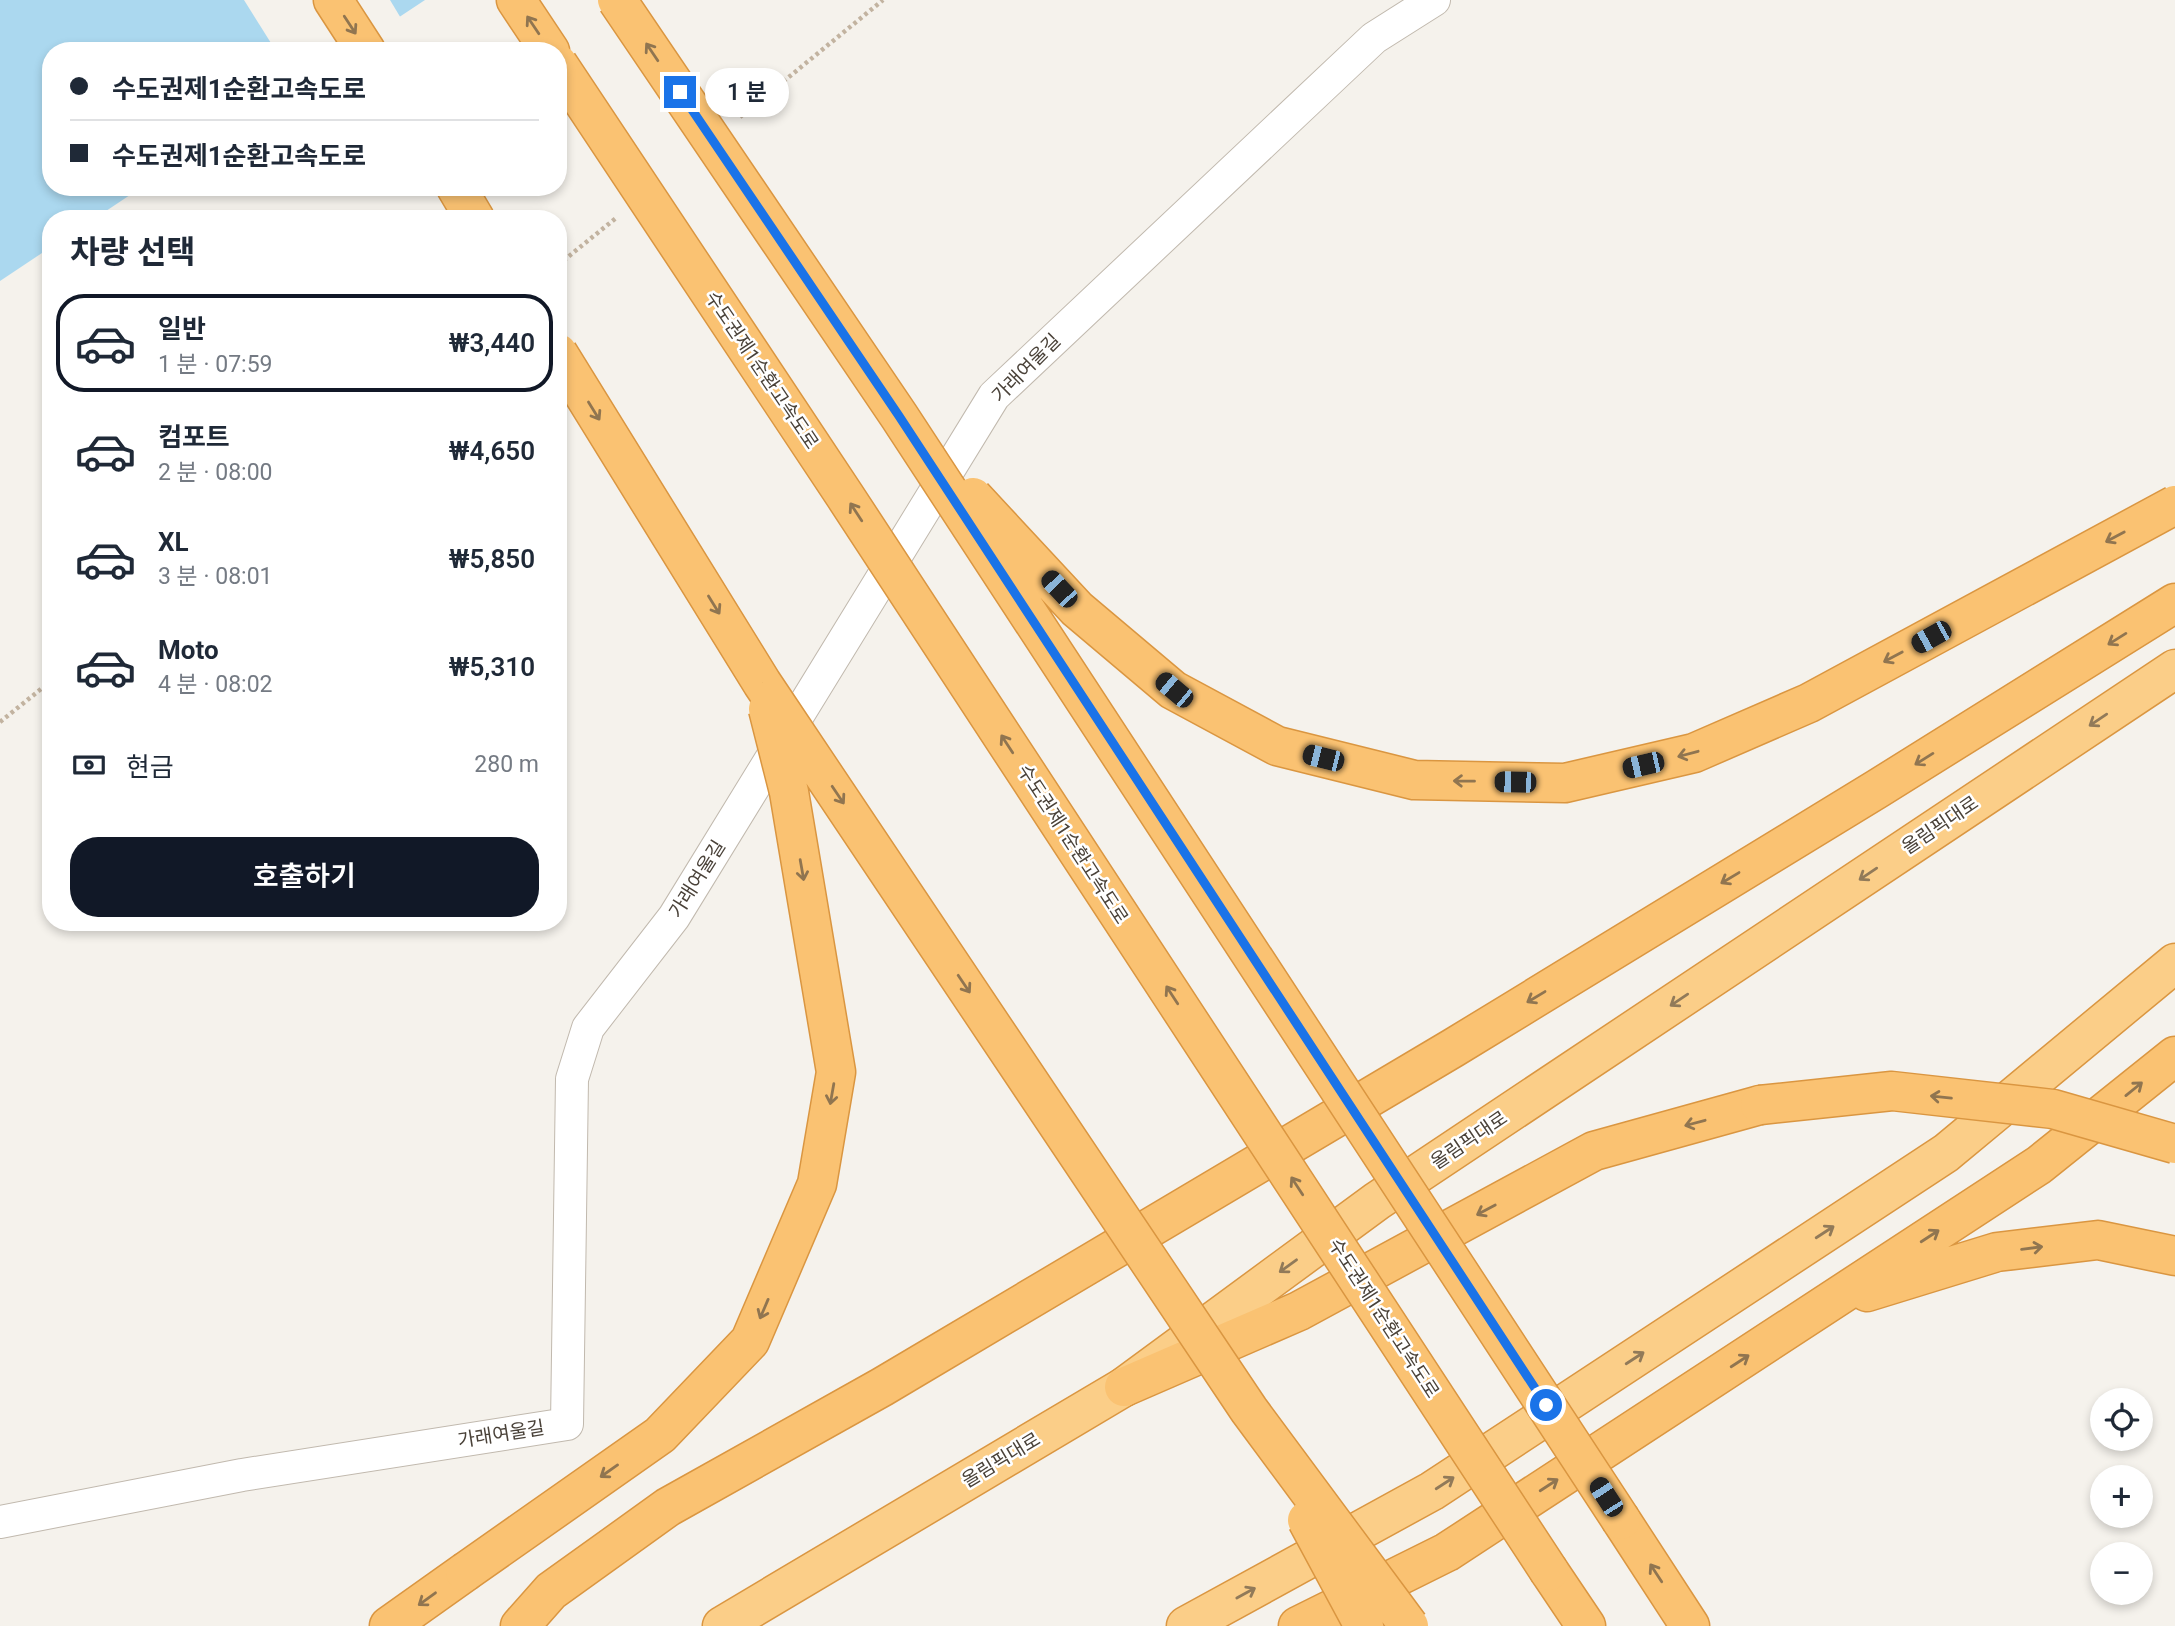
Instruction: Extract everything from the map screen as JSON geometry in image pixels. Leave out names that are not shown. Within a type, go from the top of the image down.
[{"type":"highway","points":[[333,0],[360,42]]},
{"type":"highway","points":[[516,0],[544,42]]},
{"type":"highway","points":[[617,0],[899,416],[1690,1626]]},
{"type":"highway","name":"수도권제1순환고속도로","points":[[567,78],[845,496],[1586,1626]]},
{"type":"highway","points":[[567,368],[762,683],[1249,1410],[1409,1626]]},
{"type":"highway","points":[[899,416],[1077,609],[1174,690],[1277,746],[1414,780],[1565,783],[1694,753],[1809,703],[2175,505]]},
{"type":"highway","points":[[520,1626],[551,1591],[668,1507],[882,1387],[1417,1069],[1877,789],[2175,603]]},
{"type":"highway","name":"올림픽대로","points":[[722,1626],[1124,1387],[1377,1201],[2175,669]]},
{"type":"highway","points":[[389,1626],[660,1435],[751,1340],[817,1184],[836,1072],[789,793],[762,683]]},
{"type":"highway","points":[[1186,1626],[1433,1491],[1945,1153],[2175,963]]},
{"type":"highway","points":[[1357,1626],[1447,1552],[2039,1165],[2175,1056]]},
{"type":"highway","points":[[1124,1387],[1299,1311],[1594,1151],[1760,1105],[1892,1091],[2053,1109],[2175,1144]]},
{"type":"highway","points":[[1825,1306],[1997,1252],[2098,1240],[2175,1256]]},
{"type":"highway","points":[[1249,1410],[1364,1626]]},
{"type":"highway","points":[[1298,1626],[1447,1552]]},
{"type":"street","name":"가래여울길","points":[[0,1522],[242,1475],[567,1424],[572,1079],[589,1028],[674,917],[994,396],[1374,38],[1434,0]]},
{"type":"path","points":[[0,722],[42,688]]},
{"type":"water","points":[[0,0],[425,0],[362,42],[42,42],[42,196],[128,196],[108,210],[42,210],[42,253],[0,281]]},
{"type":"pier","points":[[244,0],[390,0],[402,20],[369,42],[270,42]]},
{"type":"route","points":[[680,92],[899,416],[1546,1405]]}]
